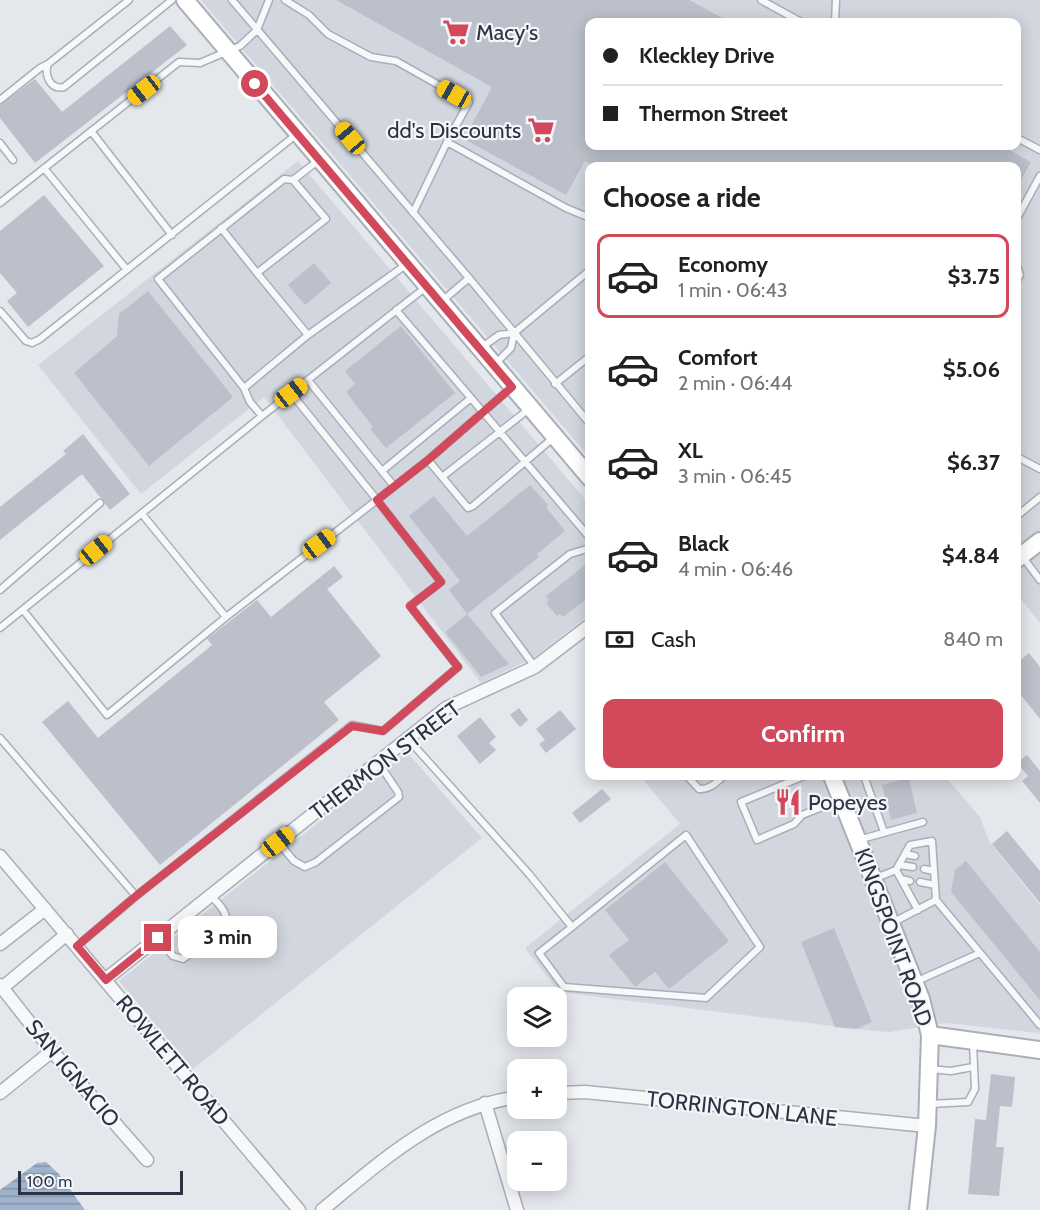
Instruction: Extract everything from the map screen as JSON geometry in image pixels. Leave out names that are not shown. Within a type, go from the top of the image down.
[{"type":"street","points":[[185,0],[585,472]]},
{"type":"street","points":[[1021,555],[1040,540]]},
{"type":"street","name":"THERMON STREET","points":[[106,980],[446,708],[535,667],[585,629]]},
{"type":"street","name":"KINGSPOINT ROAD","points":[[834,780],[915,982],[930,1035],[927,1126],[918,1210]]},
{"type":"street","name":"ROWLETT ROAD","points":[[0,856],[299,1210]]},
{"type":"street","points":[[0,944],[45,909]]},
{"type":"street","points":[[1,987],[67,934]]},
{"type":"street","name":"SAN IGNACIO","points":[[1,987],[52,1051],[147,1160]]},
{"type":"street","points":[[930,1035],[1040,1050]]},
{"type":"street","points":[[0,1093],[52,1051]]},
{"type":"street","name":"TORRINGTON LANE","points":[[567,1093],[585,1092],[927,1126]]},
{"type":"street","points":[[322,1210],[419,1133],[484,1103],[507,1099]]},
{"type":"street","points":[[484,1103],[517,1210]]},
{"type":"lane","points":[[0,100],[129,0]]},
{"type":"lane","points":[[48,64],[47,77],[53,86],[64,87],[172,0]]},
{"type":"lane","points":[[232,0],[469,278],[585,418]]},
{"type":"lane","points":[[0,203],[179,62],[200,63],[240,46],[257,30],[269,0]]},
{"type":"lane","points":[[285,0],[309,15],[328,33],[371,57],[396,62],[469,102],[413,213]]},
{"type":"lane","points":[[761,0],[794,18]]},
{"type":"lane","points":[[835,18],[836,0]]},
{"type":"lane","points":[[92,131],[172,235]]},
{"type":"lane","points":[[0,310],[26,341],[33,343],[40,339],[297,134]]},
{"type":"lane","points":[[1021,140],[1040,150]]},
{"type":"lane","points":[[447,142],[566,208],[585,216]]},
{"type":"lane","points":[[0,143],[13,160]]},
{"type":"lane","points":[[292,180],[319,160]]},
{"type":"lane","points":[[44,168],[127,270]]},
{"type":"lane","points":[[1021,211],[1040,176]]},
{"type":"lane","points":[[257,273],[326,219],[292,180],[284,179],[158,279],[244,388],[250,402],[262,416]]},
{"type":"lane","points":[[221,228],[308,335]]},
{"type":"lane","points":[[244,388],[308,335],[408,264]]},
{"type":"lane","points":[[480,348],[499,335],[514,333],[585,274]]},
{"type":"lane","points":[[441,303],[469,278]]},
{"type":"lane","points":[[0,628],[427,286]]},
{"type":"lane","points":[[396,310],[585,532]]},
{"type":"lane","points":[[494,365],[511,348],[514,333]]},
{"type":"lane","points":[[555,384],[585,360]]},
{"type":"lane","points":[[308,380],[394,486]]},
{"type":"lane","points":[[23,610],[107,715],[226,617],[428,460],[512,387]]},
{"type":"lane","points":[[77,946],[136,896],[352,726],[383,731],[458,667],[410,606],[441,582],[291,393]]},
{"type":"lane","points":[[382,471],[471,398]]},
{"type":"lane","points":[[442,477],[530,408]]},
{"type":"lane","points":[[428,460],[468,508],[555,437]]},
{"type":"lane","points":[[1021,459],[1040,469]]},
{"type":"lane","points":[[1021,513],[1040,497]]},
{"type":"lane","points":[[0,590],[100,503]]},
{"type":"lane","points":[[141,514],[226,617]]},
{"type":"lane","points":[[535,667],[495,612],[570,554],[585,550]]},
{"type":"lane","points":[[1021,559],[1040,580]]},
{"type":"lane","points":[[0,738],[136,896]]},
{"type":"lane","points":[[408,739],[529,874],[572,927]]},
{"type":"lane","points":[[278,842],[294,861],[304,867],[316,862],[399,797],[378,762]]},
{"type":"lane","points":[[691,780],[699,789],[709,788],[719,780]]},
{"type":"lane","points":[[794,780],[741,802],[757,840],[794,824],[802,815],[842,799]]},
{"type":"lane","points":[[865,780],[884,832]]},
{"type":"lane","points":[[858,840],[923,822]]},
{"type":"lane","points":[[686,836],[760,947],[706,998],[564,987],[539,953],[572,927],[686,836]]},
{"type":"lane","points":[[918,910],[897,868],[910,845],[932,841],[936,900],[1040,1025]]},
{"type":"lane","points":[[905,854],[915,856]]},
{"type":"lane","points":[[925,857],[933,858]]},
{"type":"lane","points":[[873,880],[897,868],[913,867]]},
{"type":"lane","points":[[924,869],[934,871]]},
{"type":"lane","points":[[901,879],[910,881]]},
{"type":"lane","points":[[920,882],[935,885]]},
{"type":"lane","points":[[158,938],[173,956],[183,959],[222,928],[226,920],[224,911],[211,896]]},
{"type":"lane","points":[[892,923],[936,900]]},
{"type":"lane","points":[[915,982],[980,953]]},
{"type":"lane","points":[[928,1104],[968,1102],[975,1089],[973,1041]]},
{"type":"lane","points":[[929,1069],[951,1071],[973,1067]]},
{"type":"shaded area","points":[[201,0],[1040,0],[1040,623],[1021,599],[1021,162],[585,162],[585,452]]},
{"type":"shaded area","points":[[298,161],[585,499],[585,618],[535,657],[481,683],[264,397],[141,494],[38,365]]},
{"type":"shaded area","points":[[407,752],[482,838],[193,1069],[119,981]]},
{"type":"shaded area","points":[[643,780],[948,780],[980,817],[989,841],[1040,905],[1040,1033],[946,1023],[889,1032],[567,993],[567,987],[555,987],[525,948],[680,824]]},
{"type":"water","points":[[46,1162],[59,1174],[85,1210],[0,1210],[0,1190],[37,1163]]},
{"type":"building","points":[[336,0],[689,0],[723,18],[585,18],[585,150],[1009,150],[1031,162],[1021,180],[1021,162],[585,161],[566,195],[464,139],[492,87]]},
{"type":"building","points":[[170,26],[187,45],[35,163],[0,118],[0,105],[35,79],[62,112]]},
{"type":"building","points":[[44,195],[104,266],[28,327],[7,301],[17,293],[0,273],[0,231]]},
{"type":"building","points":[[314,263],[331,283],[305,305],[288,285]]},
{"type":"building","points":[[148,291],[233,397],[149,466],[74,373],[117,336],[119,314]]},
{"type":"building","points":[[401,326],[455,393],[386,448],[370,429],[373,427],[346,392],[355,384],[345,371]]},
{"type":"building","points":[[83,434],[130,494],[110,510],[82,474],[0,540],[0,507],[66,454],[63,451]]},
{"type":"building","points":[[530,485],[548,505],[546,507],[565,531],[537,554],[539,557],[467,614],[449,590],[460,581],[409,516],[434,496],[467,536]]},
{"type":"building","points":[[585,565],[585,600],[563,617],[560,614],[557,616],[546,603],[549,600],[546,596]]},
{"type":"building","points":[[334,566],[343,577],[327,589],[381,656],[324,702],[339,720],[160,865],[42,722],[68,701],[98,738],[212,645],[207,639],[257,600],[271,617]]},
{"type":"building","points":[[467,614],[509,664],[481,677],[445,632]]},
{"type":"building","points":[[1029,653],[1040,667],[1040,719],[1021,695],[1021,660]]},
{"type":"building","points":[[519,708],[528,720],[520,727],[510,715]]},
{"type":"building","points":[[560,710],[576,729],[546,753],[539,744],[545,740],[536,729]]},
{"type":"building","points":[[480,717],[496,737],[489,743],[496,750],[480,764],[457,736]]},
{"type":"building","points":[[1027,755],[1040,771],[1040,803],[1022,781],[1028,776],[1021,768],[1021,760]]},
{"type":"building","points":[[909,780],[917,813],[891,820],[882,785]]},
{"type":"building","points":[[602,789],[611,799],[580,823],[572,813]]},
{"type":"building","points":[[1007,831],[1040,871],[1040,903],[992,844]]},
{"type":"building","points":[[966,861],[1040,952],[1040,1000],[951,892],[955,870]]},
{"type":"building","points":[[665,862],[729,941],[669,989],[655,972],[635,987],[609,955],[629,940],[605,910]]},
{"type":"building","points":[[834,928],[872,1022],[856,1029],[835,1027],[801,942]]},
{"type":"building","points":[[991,1074],[1015,1077],[1012,1107],[1000,1106],[996,1147],[1004,1147],[999,1196],[968,1194],[975,1119],[986,1120]]},
{"type":"place","name":"Macy's","points":[[456,32]]},
{"type":"place","name":"dd's Discounts","points":[[541,130]]},
{"type":"place","name":"Popeyes","points":[[788,802]]},
{"type":"route","points":[[158,938],[106,980],[77,946],[136,896],[352,726],[383,731],[458,667],[410,606],[441,582],[377,500],[428,460],[512,387],[255,84]]}]
